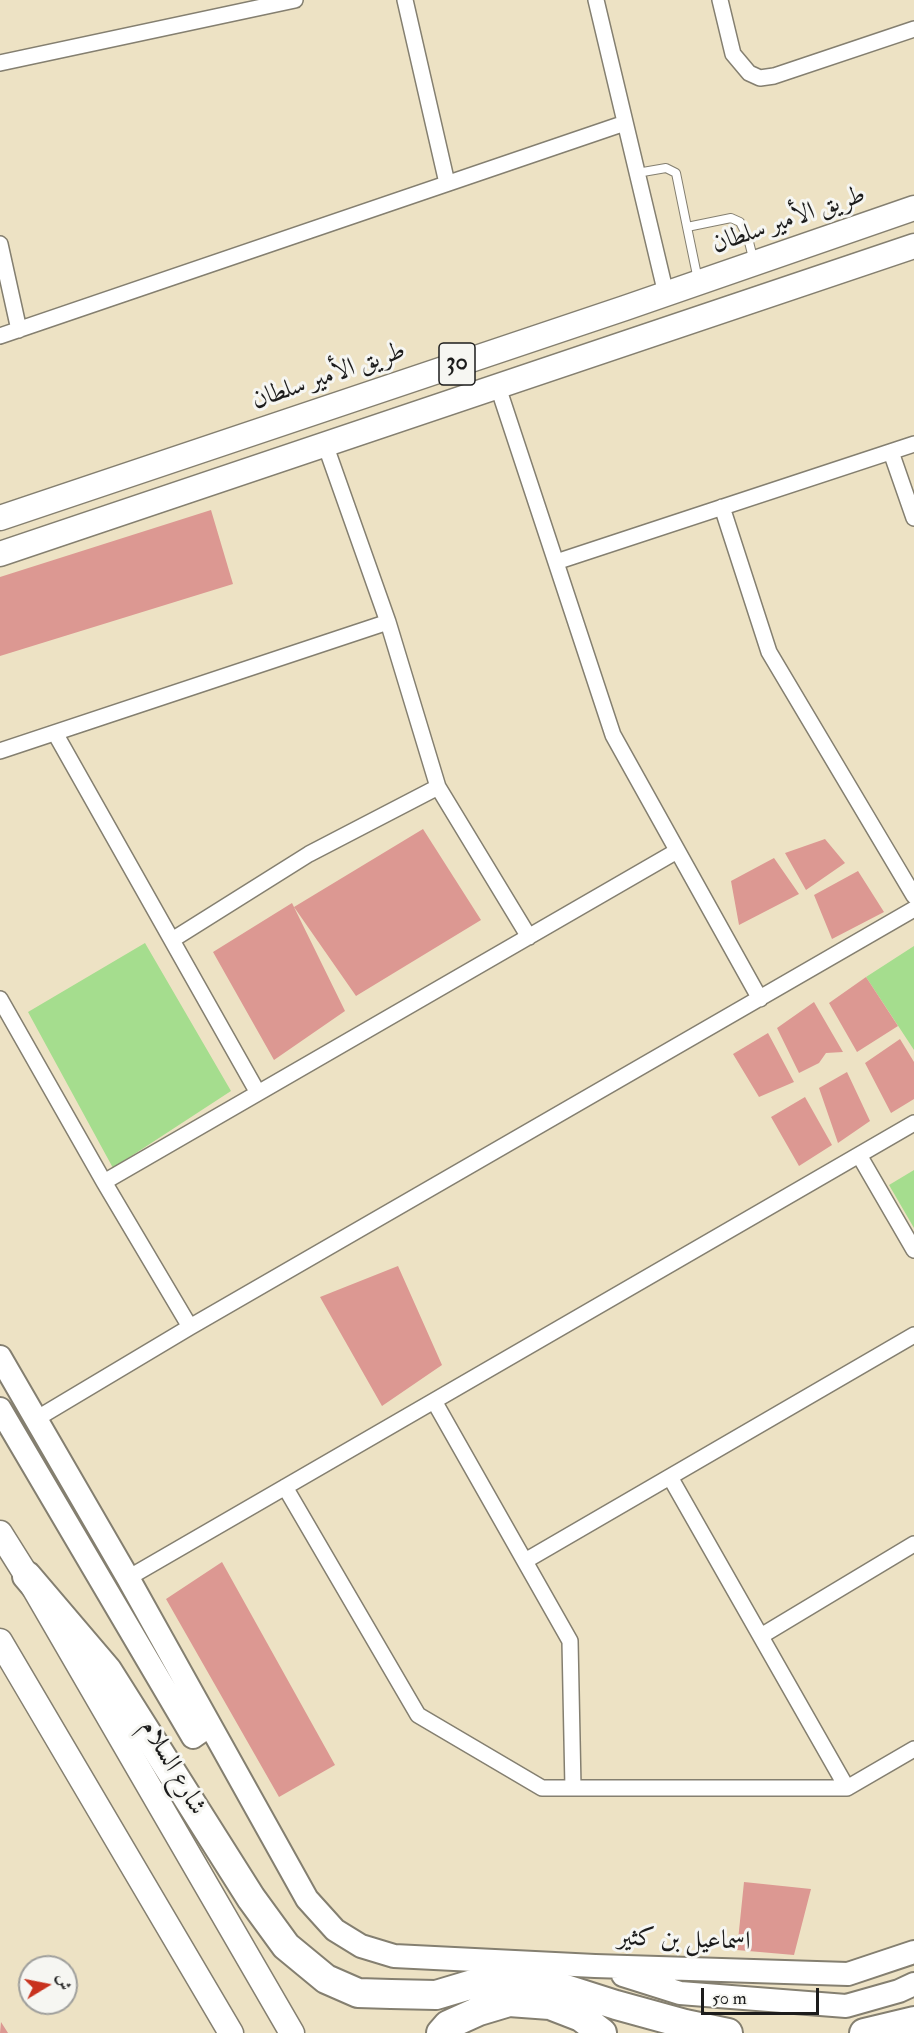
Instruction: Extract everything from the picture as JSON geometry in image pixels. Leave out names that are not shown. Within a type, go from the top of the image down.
[{"type":"highway","points":[[27,1575],[107,1670],[251,1898],[286,1946],[327,1979],[358,1993],[436,1995],[483,1981],[547,1983],[616,2005],[728,2033]]},
{"type":"highway","points":[[441,2033],[448,2025],[469,2015],[509,2002],[550,2005],[581,2017],[602,2033]]},
{"type":"highway","points":[[864,2033],[914,2021]]},
{"type":"main road","name":"طريق الأمير سلطان","points":[[0,518],[914,208]]},
{"type":"main road","name":"30","points":[[0,554],[914,246]]},
{"type":"main road","points":[[0,1357],[128,1578],[307,1899],[335,1930],[361,1946],[394,1956],[596,1966]]},
{"type":"main road","points":[[0,1409],[193,1737],[210,1725]]},
{"type":"main road","name":"شارع السلام","points":[[0,1533],[27,1575],[292,2033]]},
{"type":"main road","points":[[0,1641],[231,2033]]},
{"type":"main road","points":[[0,1650],[28,1689]]},
{"type":"main road","name":"اسماعيل بن كثير","points":[[596,1966],[848,1974],[914,1952]]},
{"type":"main road","name":"اسماعيل بن كثير","points":[[596,1966],[680,1993],[846,2006],[914,1984]]},
{"type":"street","points":[[0,63],[295,0]]},
{"type":"street","points":[[405,0],[447,183]]},
{"type":"street","points":[[596,0],[666,294]]},
{"type":"street","points":[[720,0],[733,54],[749,73],[759,78],[774,76],[914,29]]},
{"type":"street","points":[[0,336],[625,123]]},
{"type":"street","points":[[0,244],[19,330]]},
{"type":"street","points":[[498,387],[612,735],[760,999]]},
{"type":"street","points":[[325,444],[388,622],[438,788],[529,937]]},
{"type":"street","points":[[556,562],[914,444]]},
{"type":"street","points":[[891,452],[914,518]]},
{"type":"street","points":[[722,507],[769,652],[914,896]]},
{"type":"street","points":[[0,751],[388,622]]},
{"type":"street","points":[[55,733],[258,1093]]},
{"type":"street","points":[[172,940],[309,854],[438,788]]},
{"type":"street","points":[[104,1182],[677,851]]},
{"type":"street","points":[[36,1419],[190,1327],[914,909]]},
{"type":"street","points":[[0,999],[190,1327]]},
{"type":"street","points":[[128,1578],[914,1123]]},
{"type":"street","points":[[859,1155],[914,1250]]},
{"type":"street","points":[[525,1561],[914,1335]]},
{"type":"street","points":[[434,1401],[570,1641],[573,1788]]},
{"type":"street","points":[[670,1477],[847,1788]]},
{"type":"street","points":[[285,1487],[418,1715],[542,1788],[847,1788],[914,1749]]},
{"type":"street","points":[[761,1636],[914,1544]]},
{"type":"lane","points":[[637,173],[666,168],[676,173],[699,282]]},
{"type":"lane","points":[[687,227],[730,218],[740,222],[748,238],[754,263]]},
{"type":"green space","points":[[145,943],[231,1091],[113,1168],[28,1012]]},
{"type":"green space","points":[[914,946],[914,1050],[866,977]]},
{"type":"green space","points":[[914,1170],[914,1228],[889,1185]]},
{"type":"building","points":[[211,510],[233,584],[0,656],[0,577]]},
{"type":"building","points":[[423,829],[481,920],[356,996],[294,907]]},
{"type":"building","points":[[825,839],[845,863],[806,890],[785,853]]},
{"type":"building","points":[[774,858],[799,894],[739,925],[731,881]]},
{"type":"building","points":[[858,871],[884,912],[832,939],[814,895]]},
{"type":"building","points":[[292,903],[345,1011],[274,1060],[213,952]]},
{"type":"building","points":[[866,977],[898,1026],[857,1052],[829,1003]]},
{"type":"building","points":[[814,1002],[843,1052],[826,1053],[819,1063],[799,1073],[777,1028]]},
{"type":"building","points":[[768,1033],[794,1082],[759,1097],[733,1054]]},
{"type":"building","points":[[900,1039],[914,1062],[914,1099],[891,1113],[865,1063]]},
{"type":"building","points":[[847,1072],[870,1121],[838,1143],[819,1088]]},
{"type":"building","points":[[805,1097],[832,1145],[799,1166],[771,1117]]},
{"type":"building","points":[[398,1266],[442,1365],[382,1406],[320,1297]]},
{"type":"building","points":[[222,1562],[335,1765],[279,1797],[166,1599]]},
{"type":"building","points":[[744,1882],[811,1889],[794,1955],[737,1950]]},
{"type":"building","points":[[1,2022],[8,2033],[0,2033]]}]
